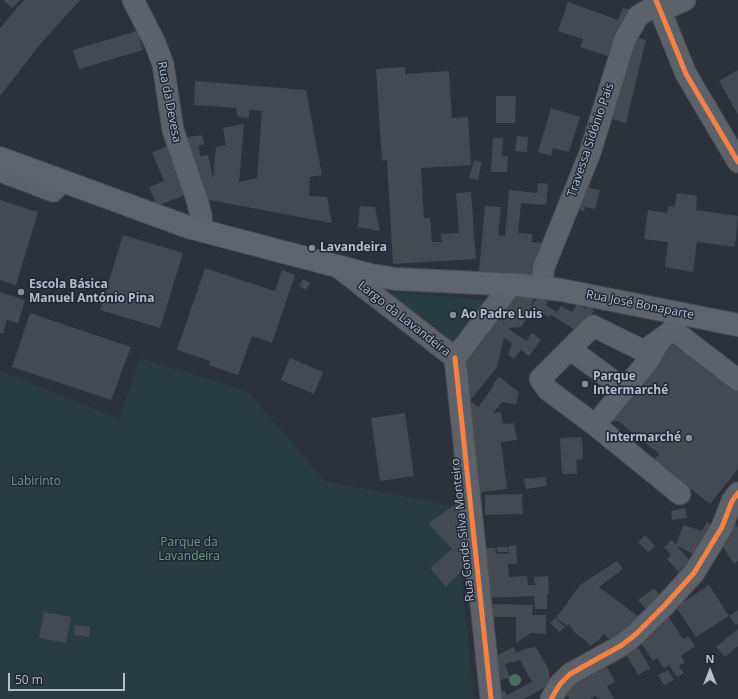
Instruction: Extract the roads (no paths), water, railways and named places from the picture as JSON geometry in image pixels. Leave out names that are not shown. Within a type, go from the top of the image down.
[{"type":"main road","name":"Largo da Lavandeira","points":[[0,158],[202,231],[371,275],[396,279],[541,288]]},
{"type":"main road","name":"Rua José Bonaparte","points":[[541,288],[561,290],[670,327],[738,325]]},
{"type":"street","name":"Travessa Sidónio Pais","points":[[541,288],[544,267],[590,153],[625,38],[638,16],[658,4],[672,6],[685,0]]},
{"type":"street","points":[[658,4],[686,74],[738,162]]},
{"type":"street","name":"Rua da Devesa","points":[[137,7],[155,43],[163,64],[173,130],[197,200],[201,215],[202,231]]},
{"type":"street","points":[[0,171],[53,191],[63,181]]},
{"type":"street","name":"Largo da Lavandeira","points":[[338,267],[455,358],[511,285]]},
{"type":"street","points":[[670,327],[644,351],[592,326],[540,379],[548,390],[595,425],[680,494]]},
{"type":"street","points":[[670,327],[728,366],[738,380]]},
{"type":"street","points":[[595,425],[648,361],[670,327]]},
{"type":"street","points":[[570,349],[624,389]]},
{"type":"street","name":"Rua Conde Silva Monteiro","points":[[455,358],[491,699]]},
{"type":"street","points":[[551,699],[560,684],[570,674],[622,645],[636,634],[694,573],[722,527],[732,515],[732,501],[738,493]]},
{"type":"place","name":"Lavandeira","points":[[312,248]]},
{"type":"place","name":"Escola Básica Manuel António Pina","points":[[21,292]]},
{"type":"place","name":"Ao Padre Luis","points":[[453,315]]},
{"type":"place","name":"Parque Intermarché","points":[[585,384]]},
{"type":"place","name":"Intermarché","points":[[689,438]]},
{"type":"park label","name":"Labirinto","points":[[36,482]]},
{"type":"park label","name":"Parque da Lavandeira","points":[[189,550]]}]
